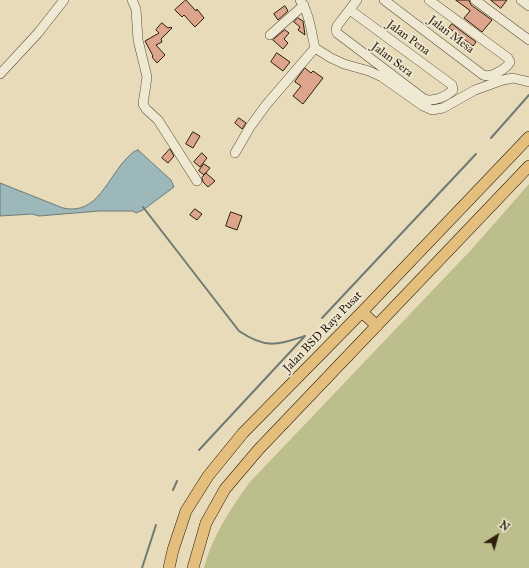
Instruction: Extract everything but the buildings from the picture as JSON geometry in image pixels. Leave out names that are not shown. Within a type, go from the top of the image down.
[{"type":"main road","name":"Jalan BSD Raya Pusat","points":[[169,568],[173,550],[186,511],[208,476],[243,433],[362,312],[529,137]]},
{"type":"main road","points":[[193,568],[206,523],[225,489],[259,449],[529,166]]},
{"type":"main road","points":[[362,312],[377,326]]},
{"type":"main road","points":[[165,568],[173,550]]},
{"type":"street","points":[[0,74],[38,33],[64,0]]},
{"type":"street","points":[[132,0],[136,9],[138,40],[147,78],[143,104],[146,109],[158,120],[197,181]]},
{"type":"street","points":[[350,10],[358,0]]},
{"type":"street","name":"Jalan Mesa","points":[[384,0],[483,75],[491,75],[505,67],[510,62],[508,58],[429,0]]},
{"type":"street","points":[[476,0],[529,40]]},
{"type":"street","points":[[521,0],[529,6]]},
{"type":"street","points":[[270,36],[302,3],[311,29],[315,48],[344,64],[369,71],[382,77],[423,106],[432,110],[443,108],[476,90],[503,80],[513,78],[526,81]]},
{"type":"street","name":"Jalan Sera","points":[[350,10],[337,26],[337,33],[424,99],[430,100]]},
{"type":"street","name":"Jalan Pena","points":[[350,10],[452,85],[453,90],[451,92],[437,99],[430,100]]},
{"type":"street","points":[[235,153],[250,127],[266,105],[315,48]]},
{"type":"green space","points":[[529,184],[529,568],[204,568],[207,556],[217,534],[249,483],[471,250]]},
{"type":"water","points":[[138,150],[171,180],[174,187],[143,210],[136,213],[133,211],[99,211],[39,216],[32,214],[0,216],[0,183],[63,208],[75,209],[85,206],[94,200],[101,193],[121,165],[132,153]]},
{"type":"waterway","points":[[491,138],[529,95]]},
{"type":"waterway","points":[[322,318],[476,154]]},
{"type":"waterway","points":[[143,207],[239,331],[257,341],[271,344],[286,342],[305,336]]},
{"type":"waterway","points":[[199,450],[304,337]]},
{"type":"waterway","points":[[173,490],[177,481]]},
{"type":"waterway","points":[[142,568],[156,525]]}]
